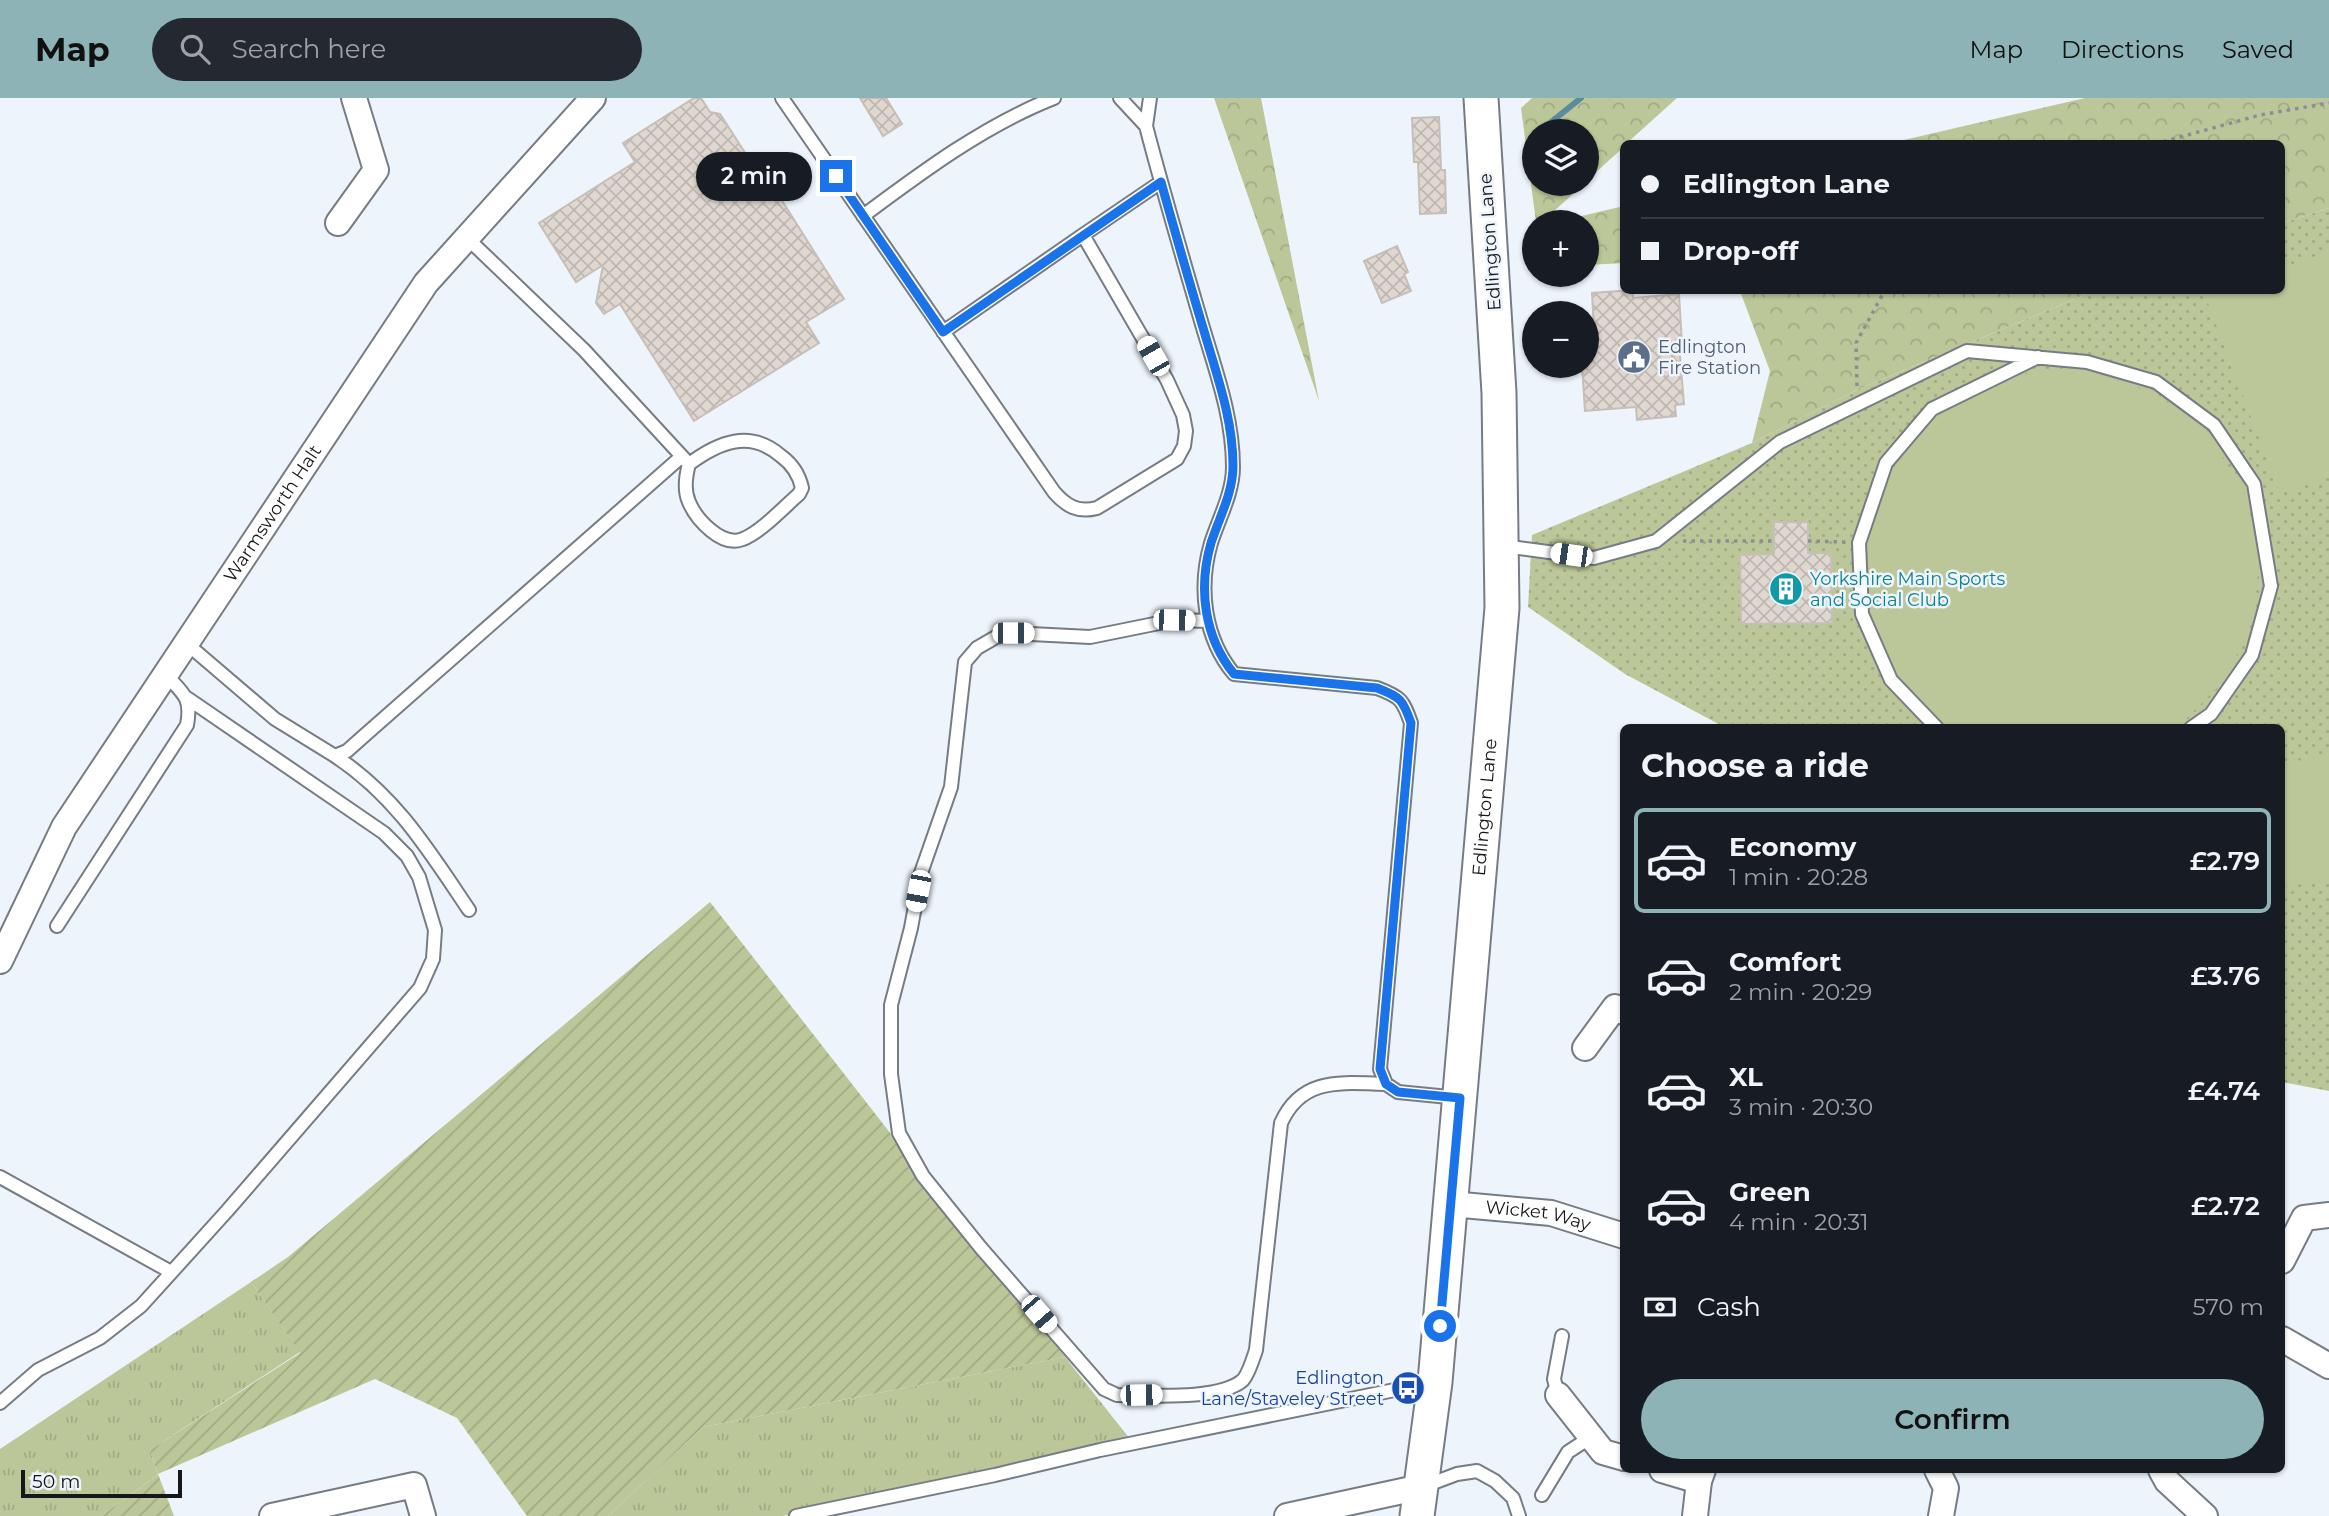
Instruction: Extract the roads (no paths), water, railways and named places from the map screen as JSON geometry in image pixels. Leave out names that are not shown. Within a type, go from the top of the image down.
[{"type":"main road","name":"Edlington Lane","points":[[1419,1502],[1435,1382],[1501,622],[1503,546],[1499,393],[1481,98]]},
{"type":"street","points":[[338,223],[376,170],[354,98]]},
{"type":"street","name":"Warmsworth Halt","points":[[0,961],[64,827],[426,284],[593,98]]},
{"type":"street","points":[[1585,1048],[1615,1007],[1620,1010]]},
{"type":"street","name":"Wicket Way","points":[[1451,1204],[1551,1213],[1620,1235]]},
{"type":"street","points":[[2285,1255],[2304,1218],[2329,1215]]},
{"type":"street","points":[[2285,1341],[2329,1367]]},
{"type":"street","points":[[1558,1395],[1603,1452],[1620,1457]]},
{"type":"street","points":[[1938,1473],[1946,1488],[1941,1516]]},
{"type":"street","points":[[2162,1473],[2166,1481],[2205,1516]]},
{"type":"street","points":[[1695,1516],[1701,1475]]},
{"type":"street","points":[[272,1516],[414,1485],[423,1516]]},
{"type":"street","points":[[1287,1516],[1419,1502]]},
{"type":"lane","points":[[782,98],[1054,492],[1062,502],[1075,509],[1087,511],[1097,508],[1177,459],[1184,446],[1186,431],[1183,415],[1167,380],[1083,235]]},
{"type":"lane","points":[[863,216],[937,161],[1030,107],[1054,98]]},
{"type":"lane","points":[[1120,98],[1146,126]]},
{"type":"lane","points":[[1150,98],[1146,126],[1230,419],[1233,470],[1231,486],[1210,545],[1203,581],[1208,621],[1218,649],[1234,674],[1377,688],[1394,694],[1404,702],[1411,723],[1380,1069],[1386,1084]]},
{"type":"lane","points":[[943,332],[1161,182]]},
{"type":"lane","points":[[335,756],[346,751],[685,460],[724,444],[755,441],[765,444],[788,461],[802,488],[799,494],[749,536],[737,541],[729,540],[711,530],[688,500],[685,460],[593,359],[467,238]]},
{"type":"lane","points":[[1503,546],[1594,558],[1656,541],[1780,442],[1967,351],[2087,362],[2156,382],[2214,425],[2254,484],[2271,586],[2252,656],[2211,714],[2197,724]]},
{"type":"lane","points":[[1933,724],[1891,680],[1862,614],[1859,543],[1886,463],[1932,409],[2038,357]]},
{"type":"lane","points":[[1208,621],[1174,620],[1090,637],[1013,633],[986,642],[965,662],[951,787],[921,873],[911,928],[891,1005],[891,1074],[899,1133],[931,1186],[981,1248],[1104,1389],[1117,1395],[1213,1394],[1231,1388],[1245,1379],[1256,1350],[1281,1123],[1296,1098],[1313,1088],[1337,1083],[1386,1084],[1398,1092],[1460,1098]]},
{"type":"lane","points":[[186,643],[275,719],[356,770],[410,823],[468,910]]},
{"type":"lane","points":[[0,1403],[38,1370],[114,1329],[141,1306],[254,1181],[420,988],[433,959],[435,930],[419,877],[407,856],[384,834],[187,698],[166,675]]},
{"type":"lane","points":[[57,926],[187,725],[190,708],[187,698]]},
{"type":"lane","points":[[0,1177],[171,1272]]},
{"type":"lane","points":[[1558,1395],[1554,1379],[1562,1336]]},
{"type":"lane","points":[[796,1516],[1435,1382]]},
{"type":"lane","points":[[1542,1494],[1568,1452],[1591,1437]]},
{"type":"lane","points":[[1419,1502],[1457,1474],[1477,1471],[1495,1481],[1513,1497],[1519,1516]]},
{"type":"waterway","points":[[1555,119],[1581,98]]},
{"type":"place","name":"Edlington Fire Station","points":[[1634,357]]},
{"type":"place","name":"Yorkshire Main Sports and Social Club","points":[[1786,589]]},
{"type":"place","name":"Edlington Lane/Staveley Street","points":[[1408,1388]]}]
